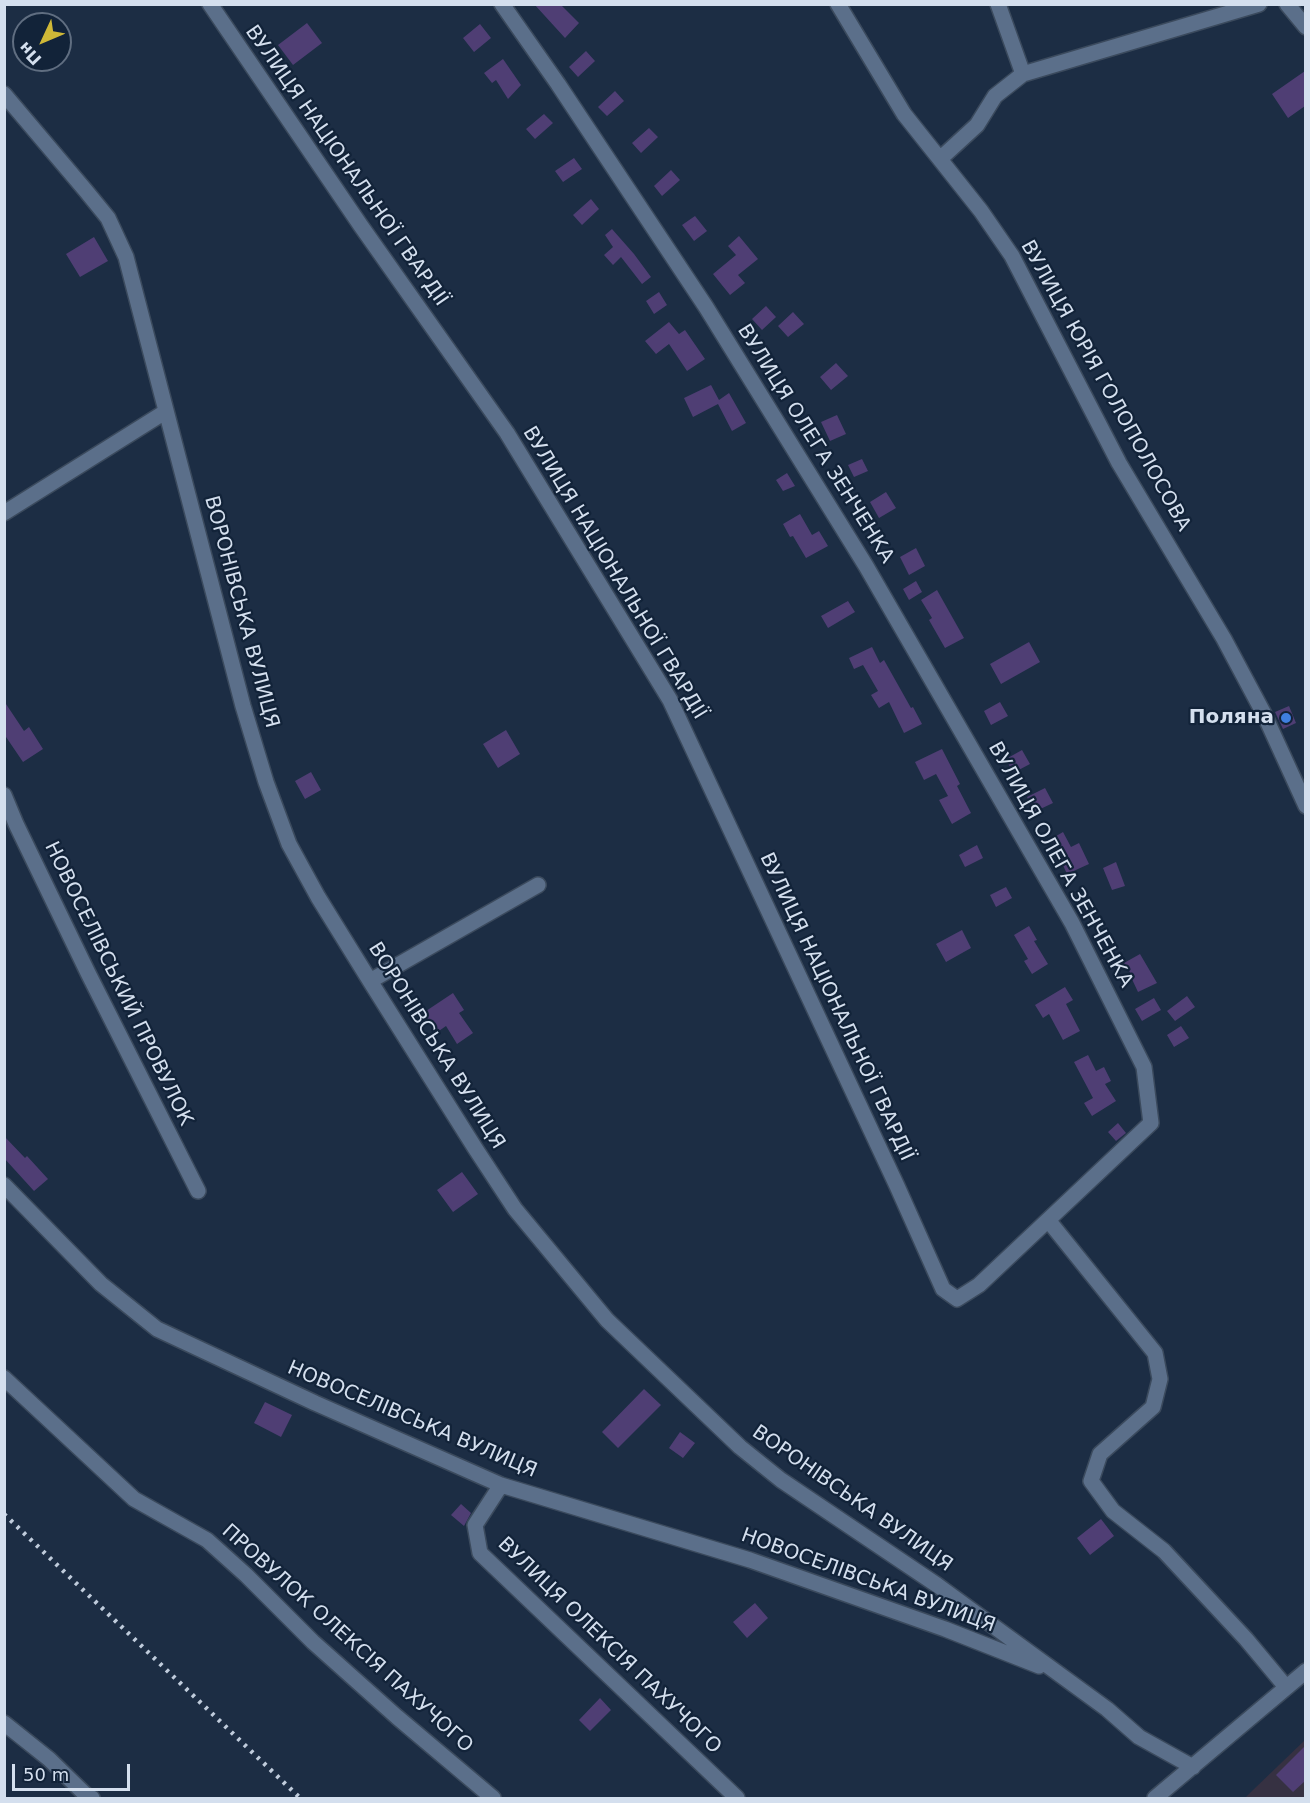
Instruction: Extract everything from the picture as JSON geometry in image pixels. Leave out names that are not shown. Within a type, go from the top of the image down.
[{"type":"street","name":"ВУЛИЦЯ НАЦІОНАЛЬНОЇ ГВАРДІЇ","points":[[210,4],[361,226],[507,433],[670,700],[943,1289],[957,1299],[979,1285],[1048,1220]]},
{"type":"street","name":"ВУЛИЦЯ ОЛЕГА ЗЕНЧЕНКА","points":[[502,4],[706,307],[866,566],[1072,923],[1144,1067],[1151,1123],[1048,1220]]},
{"type":"street","name":"ВУЛИЦЯ ЮРІЯ ГОЛОПОЛОСОВА","points":[[838,4],[904,114],[981,212],[1012,256],[1119,464],[1229,648],[1304,796]]},
{"type":"street","points":[[998,4],[1023,74]]},
{"type":"street","points":[[940,159],[977,125],[995,96],[1023,74],[1259,4]]},
{"type":"street","points":[[1287,4],[1305,27]]},
{"type":"street","name":"ВОРОНІВСЬКА ВУЛИЦЯ","points":[[4,94],[87,190],[108,218],[126,257],[243,706],[266,782],[290,844],[318,897],[370,981],[516,1209],[607,1320],[740,1447],[782,1480],[937,1585],[1059,1673],[1107,1709],[1139,1737],[1192,1767]]},
{"type":"street","points":[[4,513],[165,412]]},
{"type":"street","name":"НОВОСЕЛІВСЬКИЙ ПРОВУЛОК","points":[[4,795],[88,974],[198,1191]]},
{"type":"street","points":[[370,981],[538,885]]},
{"type":"street","name":"НОВОСЕЛІВСЬКА ВУЛИЦЯ","points":[[4,1185],[101,1284],[157,1329],[305,1399],[501,1485],[750,1560],[945,1629],[1059,1673]]},
{"type":"street","points":[[1048,1220],[1155,1353],[1160,1379],[1153,1407],[1100,1454],[1091,1481],[1113,1511],[1164,1551],[1246,1639],[1286,1687]]},
{"type":"street","name":"ПРОВУЛОК ОЛЕКСІЯ ПАХУЧОГО","points":[[4,1378],[134,1499],[207,1540],[246,1575],[313,1642],[493,1798]]},
{"type":"street","name":"ВУЛИЦЯ ОЛЕКСІЯ ПАХУЧОГО","points":[[501,1485],[475,1526],[480,1553],[737,1798]]},
{"type":"street","points":[[1155,1798],[1305,1671]]},
{"type":"street","points":[[4,1723],[92,1798]]},
{"type":"shaded area","points":[[1305,1740],[1305,1798],[1245,1798],[1253,1790]]},
{"type":"building","points":[[534,4],[560,4],[579,23],[565,38]]},
{"type":"building","points":[[307,23],[322,43],[293,65],[278,45]]},
{"type":"building","points":[[480,24],[491,38],[474,52],[463,38]]},
{"type":"building","points":[[586,51],[595,61],[578,77],[569,67]]},
{"type":"building","points":[[503,59],[521,85],[508,99],[496,80],[492,83],[484,73]]},
{"type":"building","points":[[1305,71],[1305,106],[1288,118],[1272,94]]},
{"type":"building","points":[[615,91],[624,101],[607,116],[598,107]]},
{"type":"building","points":[[544,114],[553,123],[535,139],[526,129]]},
{"type":"building","points":[[649,128],[658,137],[641,153],[632,143]]},
{"type":"building","points":[[574,158],[582,169],[563,182],[555,171]]},
{"type":"building","points":[[671,170],[680,180],[662,196],[654,186]]},
{"type":"building","points":[[591,199],[599,209],[582,225],[573,215]]},
{"type":"building","points":[[695,216],[707,231],[694,241],[682,225]]},
{"type":"building","points":[[612,229],[651,277],[642,284],[621,257],[613,265],[604,255],[613,247],[605,235]]},
{"type":"building","points":[[739,236],[758,259],[738,275],[745,283],[730,295],[713,274],[736,255],[728,246]]},
{"type":"building","points":[[94,237],[108,261],[80,277],[66,254]]},
{"type":"building","points":[[659,292],[667,305],[654,314],[646,301]]},
{"type":"building","points":[[766,306],[776,317],[762,330],[752,319]]},
{"type":"building","points":[[793,312],[804,324],[788,337],[778,326]]},
{"type":"building","points":[[669,322],[679,334],[685,330],[705,359],[687,371],[669,344],[656,354],[645,341]]},
{"type":"building","points":[[836,363],[848,376],[831,390],[820,377]]},
{"type":"building","points":[[711,385],[719,400],[729,393],[746,423],[732,431],[718,404],[693,417],[684,398]]},
{"type":"building","points":[[837,415],[846,434],[830,441],[821,422]]},
{"type":"building","points":[[862,459],[868,471],[854,477],[848,465]]},
{"type":"building","points":[[787,473],[795,486],[783,491],[776,480]]},
{"type":"building","points":[[886,492],[896,508],[879,518],[870,502]]},
{"type":"building","points":[[800,514],[812,535],[819,531],[828,546],[806,558],[783,524]]},
{"type":"building","points":[[916,548],[925,566],[909,575],[900,557]]},
{"type":"building","points":[[916,581],[922,592],[909,600],[903,589]]},
{"type":"building","points":[[937,590],[964,638],[945,648],[921,600]]},
{"type":"building","points":[[848,601],[855,612],[828,628],[821,616]]},
{"type":"building","points":[[1029,642],[1040,662],[1001,684],[990,664]]},
{"type":"building","points":[[872,647],[880,663],[884,660],[922,724],[904,733],[889,702],[879,708],[871,695],[878,691],[863,665],[854,669],[849,658]]},
{"type":"building","points":[[4,701],[24,731],[29,727],[43,749],[23,762],[4,734]]},
{"type":"building","points":[[1000,702],[1008,716],[991,725],[984,711]]},
{"type":"building","name":"Поляна","points":[[1289,706],[1296,723],[1283,729],[1275,712]]},
{"type":"building","points":[[506,730],[520,754],[498,768],[483,744]]},
{"type":"building","points":[[942,749],[960,784],[957,786],[971,813],[952,824],[939,800],[948,796],[936,774],[924,780],[915,762]]},
{"type":"building","points":[[1022,750],[1030,764],[1013,773],[1006,759]]},
{"type":"building","points":[[311,772],[321,790],[305,799],[295,781]]},
{"type":"building","points":[[1045,788],[1053,803],[1034,812],[1027,797]]},
{"type":"building","points":[[1063,832],[1071,847],[1079,843],[1089,864],[1067,874],[1051,839]]},
{"type":"building","points":[[977,845],[983,858],[965,867],[959,855]]},
{"type":"building","points":[[1116,862],[1125,886],[1112,890],[1103,868]]},
{"type":"building","points":[[1006,887],[1012,898],[996,907],[990,895]]},
{"type":"building","points":[[1029,926],[1037,940],[1034,941],[1048,964],[1032,974],[1024,961],[1028,959],[1014,935]]},
{"type":"building","points":[[962,930],[971,948],[946,962],[936,944]]},
{"type":"building","points":[[1140,954],[1157,983],[1138,992],[1124,963]]},
{"type":"building","points":[[1065,987],[1073,1000],[1066,1004],[1080,1031],[1063,1040],[1049,1014],[1043,1018],[1035,1005]]},
{"type":"building","points":[[453,993],[464,1010],[459,1013],[473,1033],[457,1044],[446,1026],[436,1033],[423,1013]]},
{"type":"building","points":[[1187,996],[1195,1007],[1175,1021],[1167,1011]]},
{"type":"building","points":[[1154,998],[1161,1010],[1142,1021],[1135,1009]]},
{"type":"building","points":[[1181,1026],[1189,1038],[1174,1047],[1167,1035]]},
{"type":"building","points":[[1088,1055],[1096,1071],[1104,1067],[1111,1081],[1105,1084],[1116,1101],[1092,1116],[1084,1103],[1093,1098],[1074,1062]]},
{"type":"building","points":[[1118,1123],[1126,1133],[1116,1141],[1108,1132]]},
{"type":"building","points":[[4,1136],[48,1179],[34,1191],[4,1158]]},
{"type":"building","points":[[462,1172],[478,1194],[453,1212],[437,1190]]},
{"type":"building","points":[[644,1389],[661,1405],[618,1448],[602,1432]]},
{"type":"building","points":[[265,1402],[292,1415],[281,1437],[254,1423]]},
{"type":"building","points":[[680,1432],[695,1443],[683,1458],[669,1448]]},
{"type":"building","points":[[461,1504],[471,1513],[464,1526],[451,1515]]},
{"type":"building","points":[[1101,1519],[1114,1536],[1090,1555],[1077,1538]]},
{"type":"building","points":[[755,1603],[768,1618],[747,1638],[733,1622]]},
{"type":"building","points":[[600,1698],[611,1710],[590,1731],[579,1720]]},
{"type":"building","points":[[1305,1746],[1305,1781],[1293,1792],[1276,1775]]},
{"type":"railway","points":[[4,1514],[300,1798]]},
{"type":"place","name":"Поляна","points":[[1286,718]]}]
